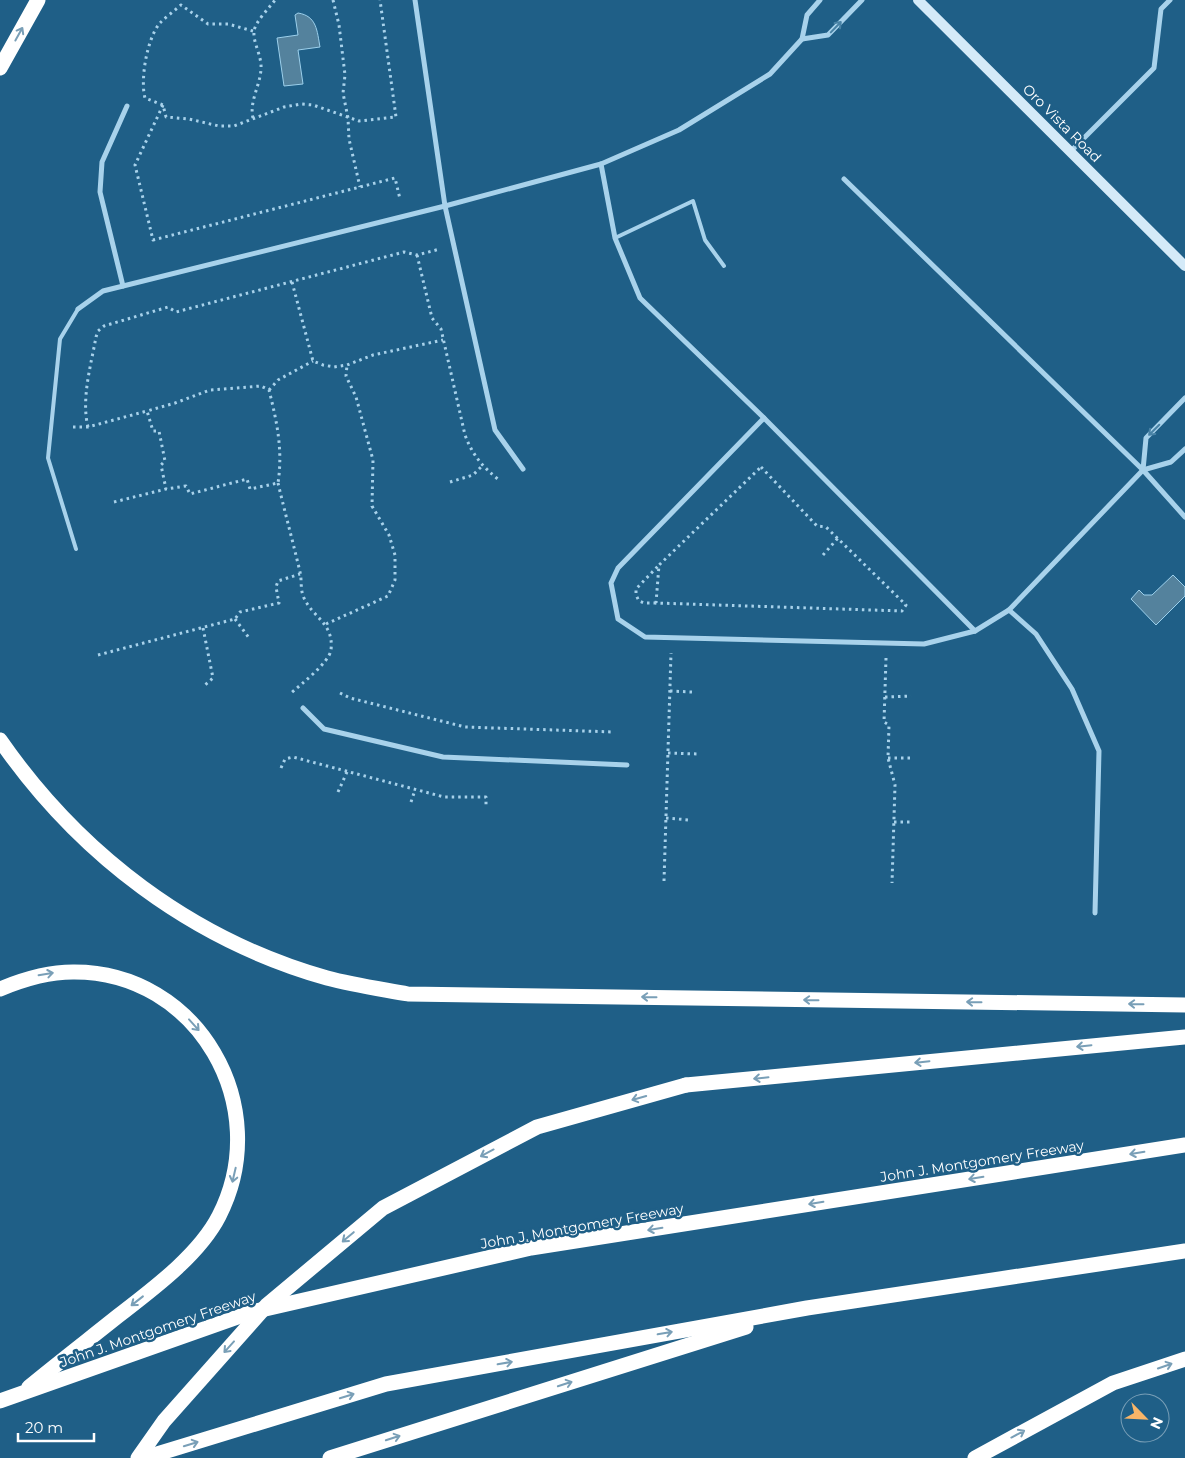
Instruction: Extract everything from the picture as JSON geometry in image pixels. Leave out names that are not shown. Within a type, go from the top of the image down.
[{"type":"highway","points":[[0,68],[38,0]]},
{"type":"highway","points":[[0,740],[12,757],[70,824],[102,856],[136,884],[173,910],[212,932],[288,966],[327,978],[367,987],[408,994],[1185,1005]]},
{"type":"highway","points":[[0,989],[23,979],[48,974],[74,972],[99,974],[124,980],[146,989],[167,1001],[186,1016],[216,1054],[234,1098],[238,1122],[237,1155],[229,1194],[219,1216],[206,1237],[164,1280],[18,1395]]},
{"type":"highway","points":[[138,1458],[164,1421],[267,1305],[383,1208],[537,1127],[686,1085],[1185,1036]]},
{"type":"highway","name":"John J. Montgomery Freeway","points":[[0,1401],[252,1312],[531,1248],[1185,1145]]},
{"type":"highway","points":[[144,1458],[386,1384],[807,1308],[1185,1251]]},
{"type":"highway","points":[[330,1458],[807,1308]]},
{"type":"highway","points":[[975,1458],[1113,1384],[1185,1359]]},
{"type":"main road","name":"Oro Vista Road","points":[[918,0],[1185,266]]},
{"type":"street","points":[[415,0],[445,206],[495,430],[523,469]]},
{"type":"street","points":[[78,309],[104,291],[445,206],[601,164],[679,130],[770,74],[802,39],[807,15],[820,0]]},
{"type":"street","points":[[802,39],[828,35],[862,0]]},
{"type":"street","points":[[1071,151],[1154,68],[1161,9],[1170,0]]},
{"type":"street","points":[[123,286],[100,192],[102,162],[127,106]]},
{"type":"street","points":[[601,164],[615,238],[640,298],[764,418],[975,631]]},
{"type":"street","points":[[844,179],[1143,470],[1185,517]]},
{"type":"street","points":[[1143,470],[1146,438],[1185,398]]},
{"type":"street","points":[[764,418],[618,568],[611,583],[618,619],[645,637],[924,644],[975,631],[1009,610],[1143,470],[1171,462],[1185,449]]},
{"type":"street","points":[[1009,610],[1036,634],[1072,689],[1099,751],[1094,912]]},
{"type":"street","points":[[303,708],[324,729],[443,758],[627,765]]},
{"type":"lane","points":[[615,238],[693,201],[705,240],[724,266]]},
{"type":"lane","points":[[76,549],[48,458],[60,339],[78,309]]},
{"type":"path","points":[[253,118],[252,107],[261,70],[261,60],[254,31],[275,0]]},
{"type":"path","points":[[333,0],[339,25],[345,75],[343,93],[348,118],[349,139],[360,187]]},
{"type":"path","points":[[163,105],[166,117],[189,119],[218,126],[234,126],[284,107],[301,104],[313,104],[359,122],[396,117],[380,0]]},
{"type":"path","points":[[163,105],[145,98],[143,90],[148,54],[153,36],[159,24],[181,5],[208,24],[228,24],[254,31]]},
{"type":"path","points":[[163,105],[135,165],[153,240],[395,178],[400,199]]},
{"type":"path","points":[[88,427],[85,417],[88,384],[96,337],[98,331],[104,326],[168,306],[176,312],[404,252],[417,255],[440,249]]},
{"type":"path","points":[[417,255],[432,318],[441,329],[469,446],[482,466],[499,480]]},
{"type":"path","points":[[292,282],[313,361]]},
{"type":"path","points":[[313,361],[334,367],[347,365],[373,355],[443,340]]},
{"type":"path","points":[[269,390],[278,380],[313,361]]},
{"type":"path","points":[[326,624],[388,596],[395,580],[396,565],[393,546],[389,535],[372,506],[373,460],[356,397],[346,376],[347,365]]},
{"type":"path","points":[[72,427],[88,427],[175,404],[210,390],[261,386],[269,390],[277,423],[281,463],[278,483],[300,574],[303,596],[307,604],[326,624],[330,635],[331,652],[326,660],[290,694]]},
{"type":"path","points":[[147,411],[153,431],[159,431],[165,461],[161,465],[166,489]]},
{"type":"path","points":[[450,482],[473,475],[482,466]]},
{"type":"path","points":[[761,468],[817,526],[826,527],[838,538],[906,605],[902,611],[644,603],[638,601],[636,595],[636,588],[761,468]]},
{"type":"path","points":[[114,502],[186,486],[190,494],[247,479],[250,489],[278,483]]},
{"type":"path","points":[[823,556],[838,538]]},
{"type":"path","points":[[656,603],[659,565]]},
{"type":"path","points":[[98,655],[236,620],[240,612],[279,602],[276,587],[278,581],[300,574]]},
{"type":"path","points":[[236,620],[249,638]]},
{"type":"path","points":[[203,628],[213,678],[204,686]]},
{"type":"path","points":[[664,881],[671,652]]},
{"type":"path","points":[[886,658],[884,722],[889,725],[888,758],[895,786],[892,883]]},
{"type":"path","points":[[670,691],[692,692]]},
{"type":"path","points":[[340,693],[350,698],[466,727],[614,732]]},
{"type":"path","points":[[885,697],[911,696]]},
{"type":"path","points":[[668,753],[699,754]]},
{"type":"path","points":[[281,768],[285,759],[293,757],[444,797],[486,797],[486,808]]},
{"type":"path","points":[[888,758],[914,758]]},
{"type":"path","points":[[338,792],[347,772]]},
{"type":"path","points":[[411,802],[415,790]]},
{"type":"path","points":[[666,818],[689,820]]},
{"type":"path","points":[[894,822],[912,822]]},
{"type":"water","points":[[298,13],[309,17],[313,21],[317,30],[320,47],[298,50],[303,84],[284,86],[277,38],[298,35],[295,15]]},
{"type":"water","points":[[1173,575],[1185,587],[1185,596],[1156,625],[1131,599],[1139,590],[1144,595],[1152,595]]}]
